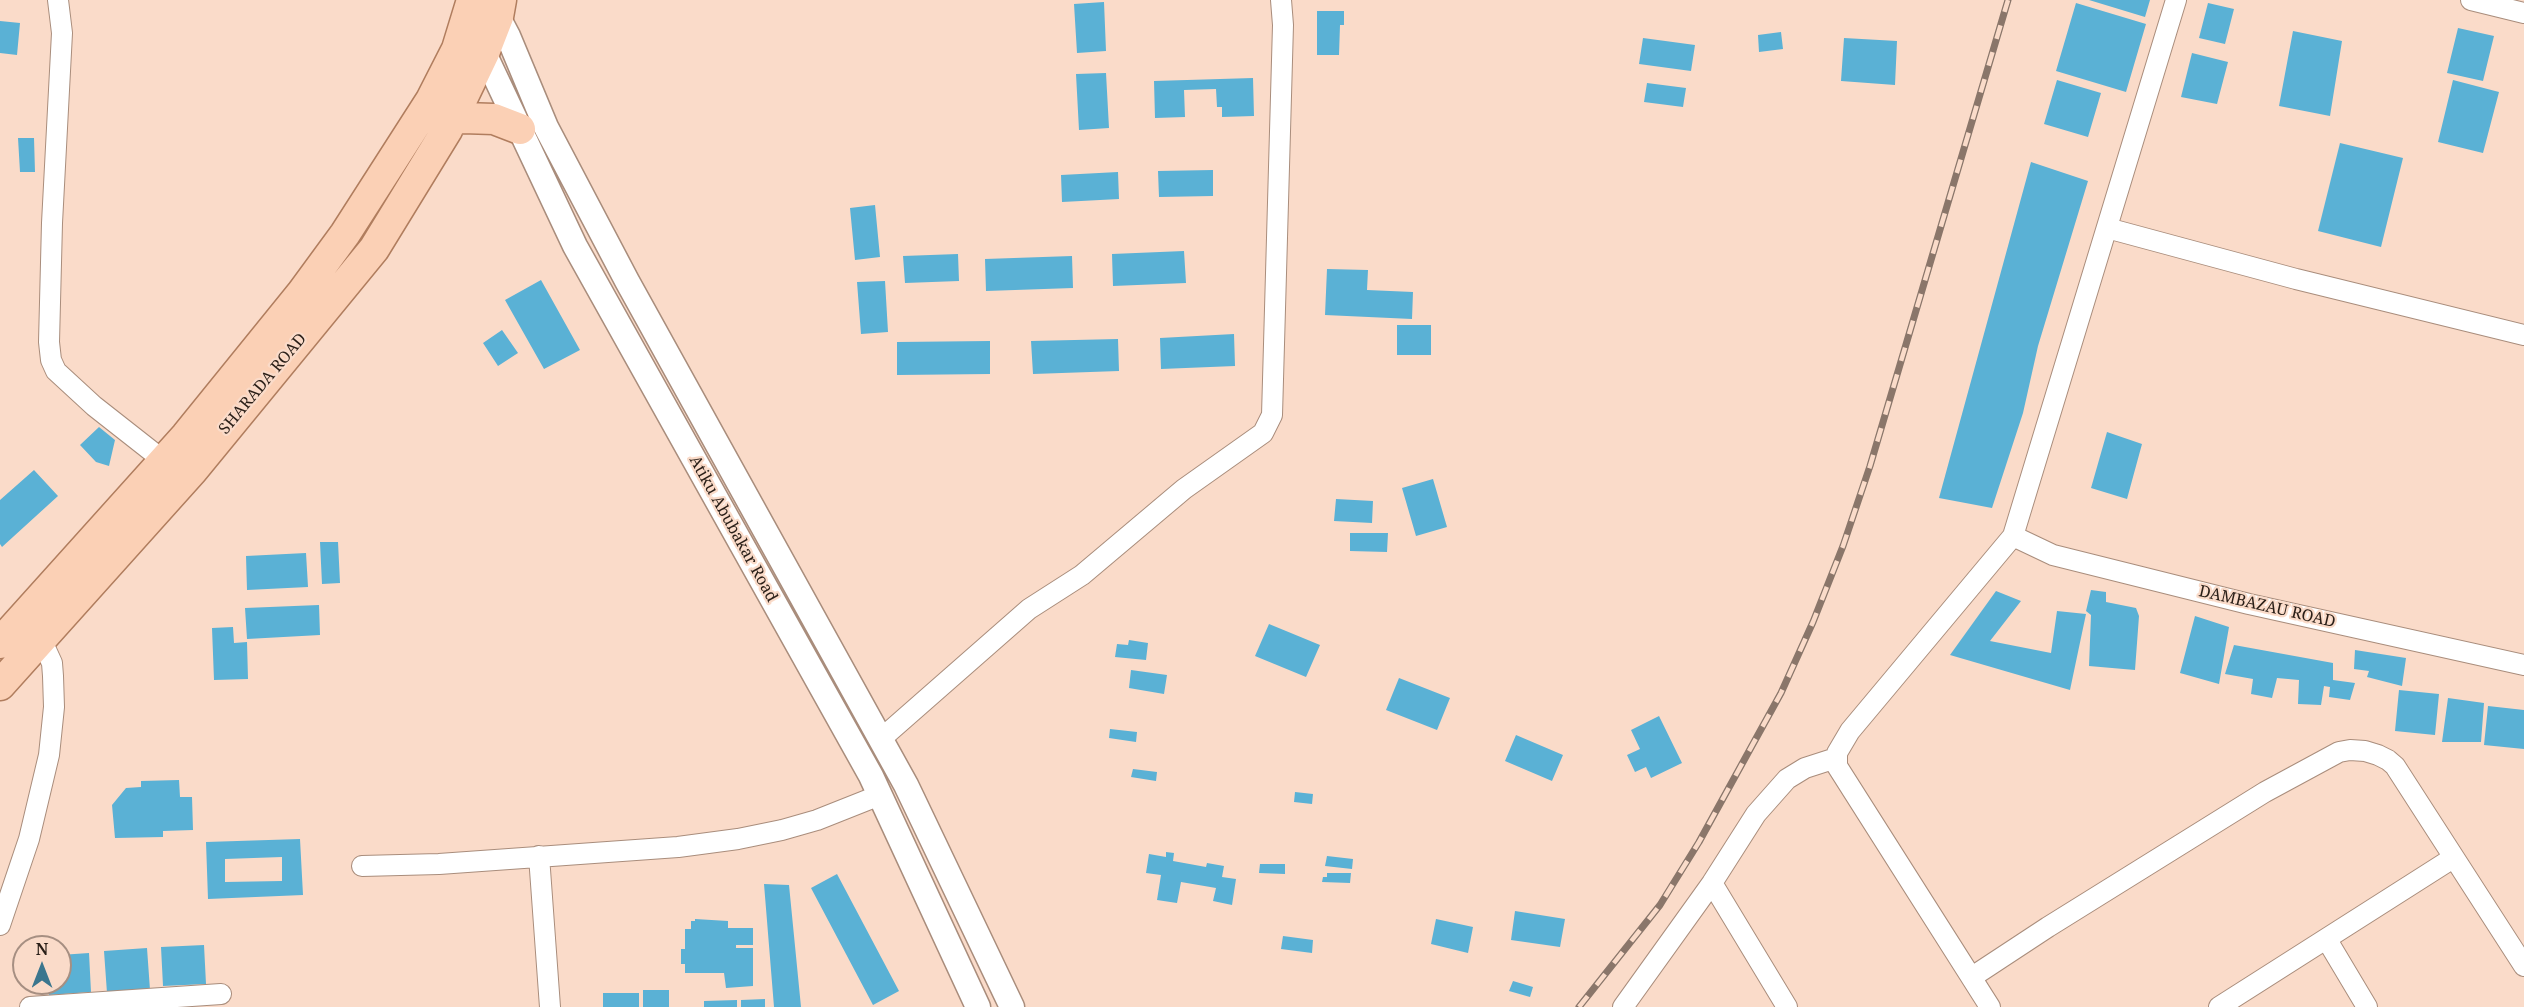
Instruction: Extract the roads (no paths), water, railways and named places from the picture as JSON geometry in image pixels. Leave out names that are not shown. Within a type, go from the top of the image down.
[{"type":"main road","points":[[472,0],[474,43]]},
{"type":"main road","points":[[0,643],[164,461],[301,294],[345,234],[431,100],[474,43],[492,6]]},
{"type":"main road","name":"SHARADA ROAD","points":[[0,685],[192,471],[374,249],[452,120],[474,43]]},
{"type":"main road","points":[[452,120],[494,119],[520,129]]},
{"type":"street","points":[[58,0],[62,33],[52,223],[49,342],[51,360],[56,371],[94,406],[164,461]]},
{"type":"street","points":[[882,738],[1029,609],[1082,575],[1184,489],[1263,433],[1272,415],[1283,25],[1281,0]]},
{"type":"street","points":[[1990,1007],[1837,766],[1836,758],[1838,748],[1850,731],[2013,536],[2176,0]]},
{"type":"street","points":[[2471,0],[2524,14]]},
{"type":"street","points":[[492,6],[546,127],[587,207],[739,485],[882,738],[931,835],[1012,1007]]},
{"type":"street","name":"Atiku Abubakar Road","points":[[474,43],[520,129],[575,246],[880,795],[978,1007]]},
{"type":"street","points":[[2107,228],[2296,279],[2524,335]]},
{"type":"street","name":"DAMBAZAU ROAD","points":[[2013,536],[2053,555],[2168,584],[2524,665]]},
{"type":"street","points":[[0,925],[28,839],[49,755],[54,707],[53,676],[52,663],[41,639]]},
{"type":"street","points":[[1972,977],[2265,792],[2338,752],[2365,751],[2388,760],[2395,766],[2453,858],[2522,958]]},
{"type":"street","points":[[1623,1007],[1712,883],[1756,814],[1787,779],[1805,768],[1836,758]]},
{"type":"street","points":[[362,866],[439,864],[678,847],[738,839],[817,820],[880,795]]},
{"type":"street","points":[[539,856],[550,1007]]},
{"type":"street","points":[[2219,1007],[2453,858]]},
{"type":"street","points":[[1712,883],[1787,1007]]},
{"type":"street","points":[[2327,940],[2367,1007]]},
{"type":"street","points":[[30,1007],[222,994]]},
{"type":"railway","points":[[1579,1007],[1660,905],[1699,842],[1781,693],[1813,622],[1843,546],[1870,466],[2008,0]]}]
